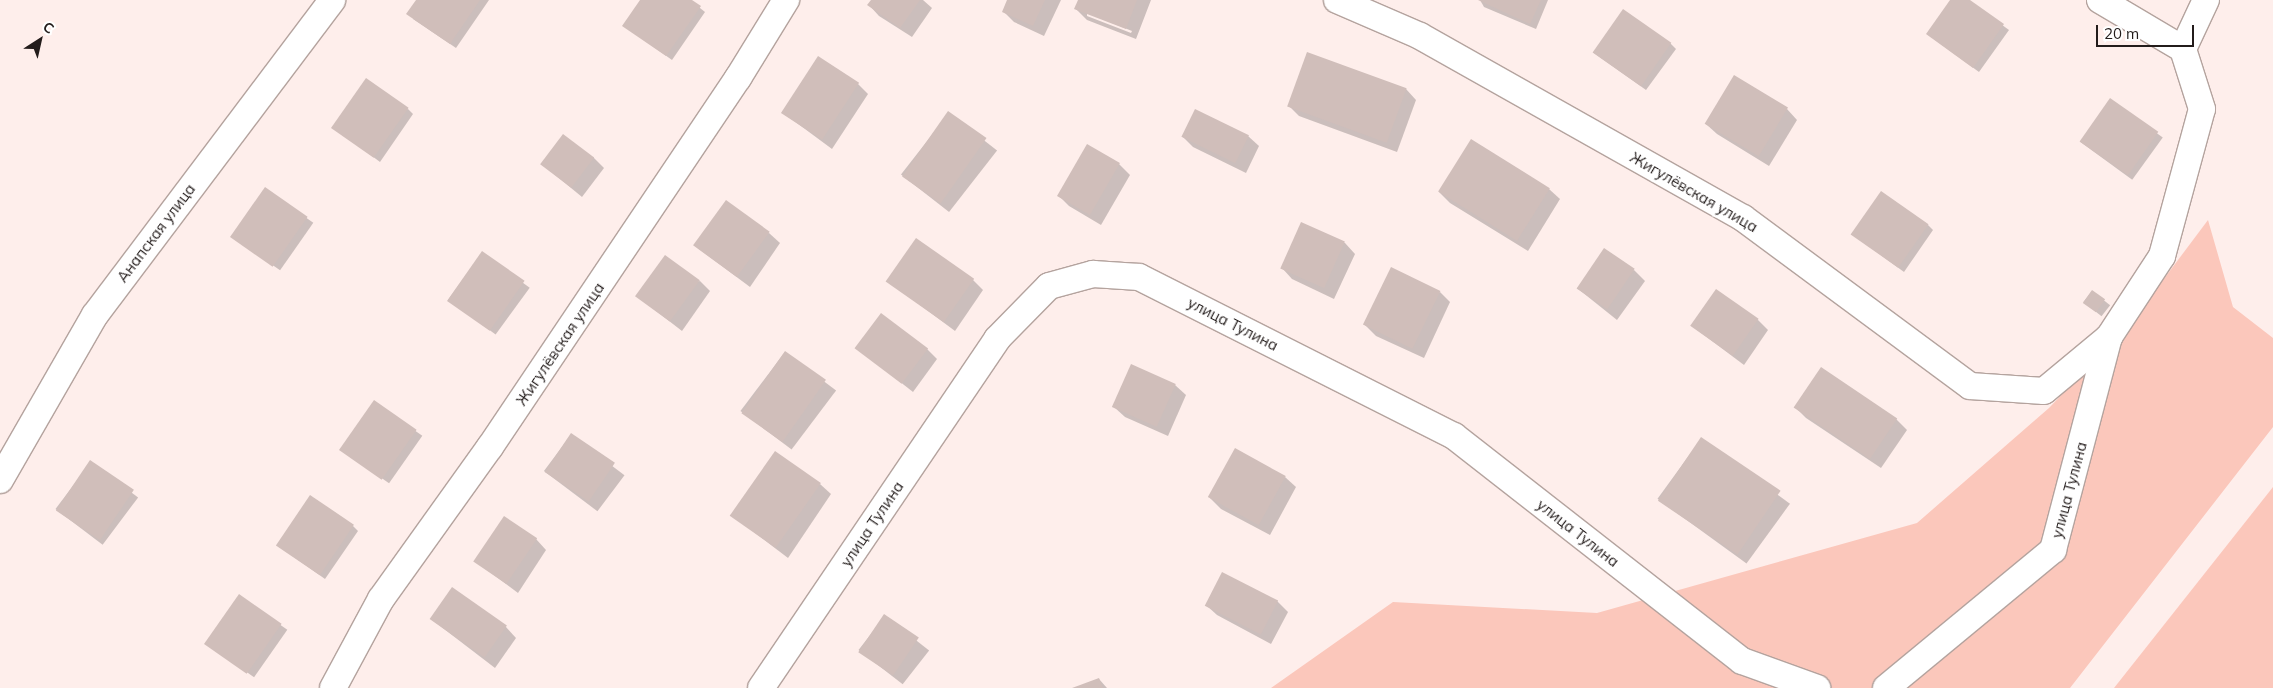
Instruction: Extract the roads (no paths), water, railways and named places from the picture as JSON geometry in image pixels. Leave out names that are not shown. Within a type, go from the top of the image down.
[{"type":"street","name":"Анапская улица","points":[[0,480],[95,315],[332,0]]},
{"type":"street","name":"Жигулёвская улица","points":[[333,688],[381,599],[490,447],[738,78],[786,0]]},
{"type":"street","name":"Жигулёвская улица","points":[[1337,0],[1420,36],[1743,218],[1970,386],[2044,391],[2109,337]]},
{"type":"street","points":[[2100,0],[2183,49],[2202,109],[2162,256],[2109,337]]},
{"type":"street","points":[[2183,49],[2206,0]]},
{"type":"street","name":"улица Тулина","points":[[761,688],[997,338],[1049,286],[1093,274],[1139,277],[1454,436],[1742,661],[1817,688]]},
{"type":"street","name":"улица Тулина","points":[[1886,688],[2054,550],[2109,337]]}]
